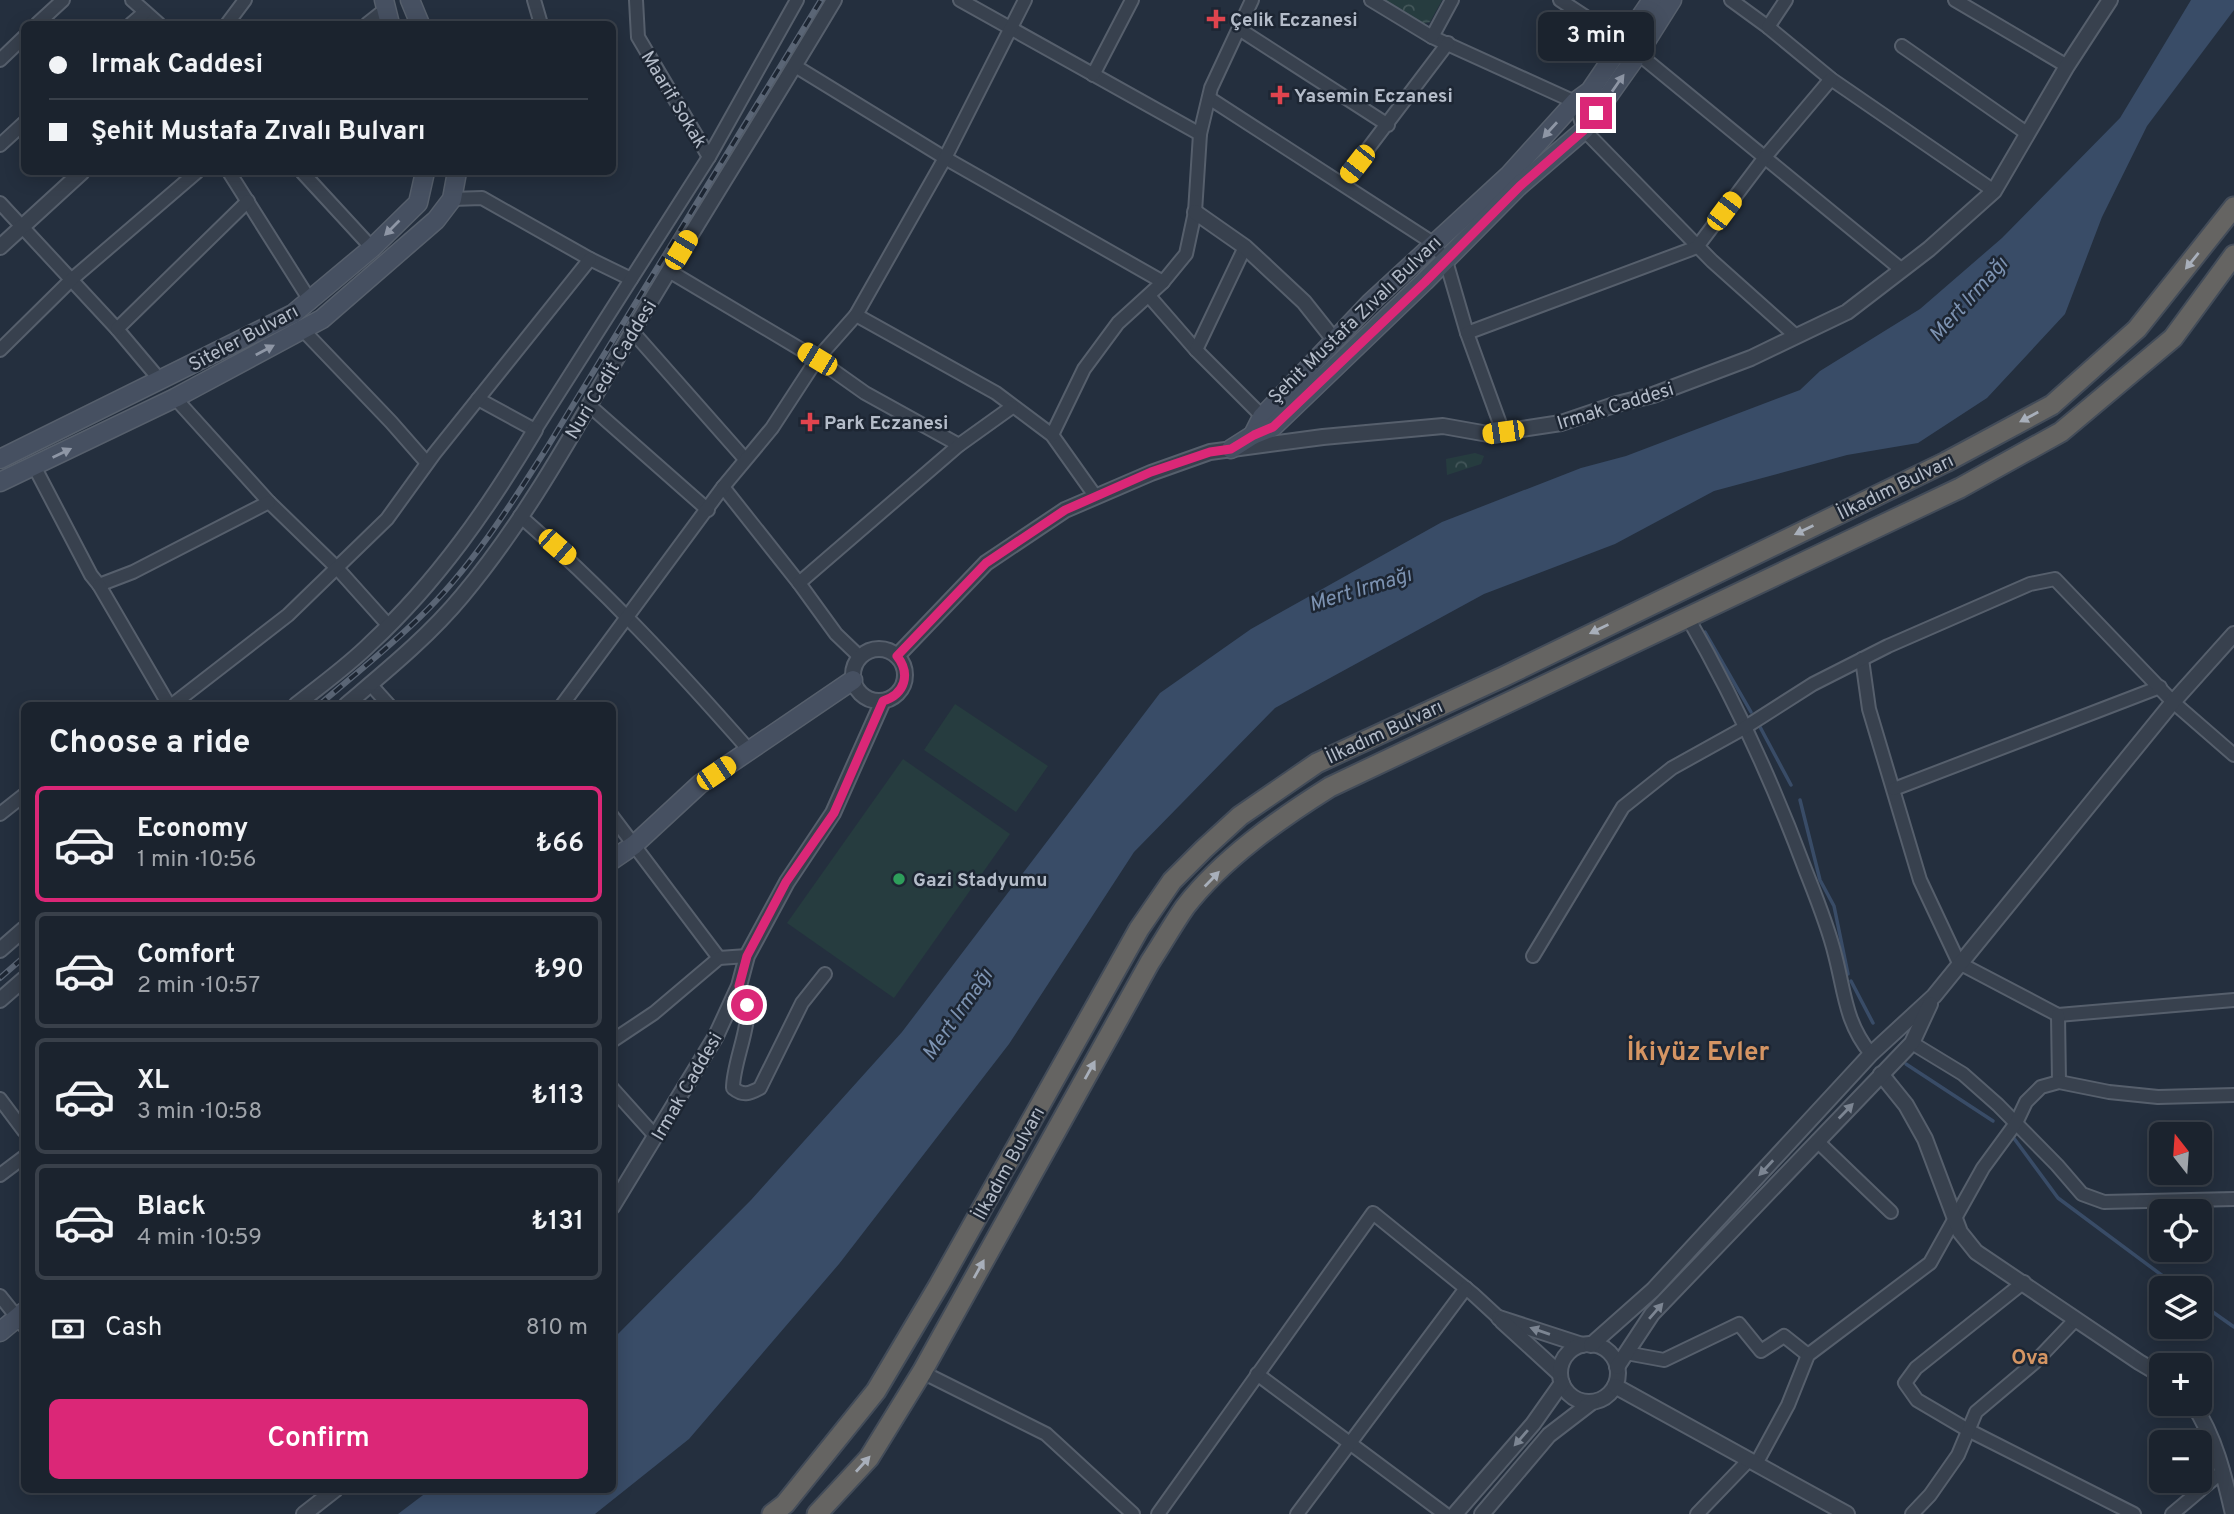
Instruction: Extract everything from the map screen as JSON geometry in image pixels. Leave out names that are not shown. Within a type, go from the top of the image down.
[{"type":"highway","name":"İlkadım Bulvarı","points":[[772,1514],[785,1504],[876,1391],[939,1285],[1139,929],[1172,881],[1240,816],[1317,763],[1503,677],[1946,462],[2052,405],[2137,329],[2234,207]]},
{"type":"highway","name":"İlkadım Bulvarı","points":[[817,1514],[869,1458],[922,1371],[1150,962],[1186,906],[1220,871],[1283,816],[1330,787],[1960,488],[2061,432],[2173,338],[2234,255]]},
{"type":"main road","points":[[410,0],[419,21]]},
{"type":"main road","name":"Şehit Mustafa Zıvalı Bulvarı","points":[[1268,422],[1370,303],[1509,175],[1575,102],[1590,91],[1652,0]]},
{"type":"main road","name":"Şehit Mustafa Zıvalı Bulvarı","points":[[1231,449],[1254,435],[1446,261],[1520,186],[1584,130],[1638,54],[1672,0]]},
{"type":"main road","name":"Siteler Bulvarı","points":[[0,459],[293,314],[311,302],[418,203],[424,175]]},
{"type":"main road","points":[[452,200],[456,175]]},
{"type":"main road","name":"Siteler Bulvarı","points":[[0,482],[175,398],[303,330],[322,318],[436,220],[452,200]]},
{"type":"main road","points":[[616,857],[634,845],[700,784],[853,680]]},
{"type":"main road","points":[[0,1332],[21,1320]]},
{"type":"street","points":[[40,21],[63,0]]},
{"type":"street","points":[[132,0],[156,21]]},
{"type":"street","points":[[230,21],[245,0]]},
{"type":"street","points":[[534,0],[540,21]]},
{"type":"street","name":"Maarif Sokak","points":[[636,0],[638,37],[709,156]]},
{"type":"street","points":[[478,399],[535,430],[709,156],[797,0]]},
{"type":"street","name":"Nuri Cedit Caddesi","points":[[350,702],[371,685],[462,596],[520,516],[590,406],[668,271],[834,0]]},
{"type":"street","points":[[960,0],[1200,134]]},
{"type":"street","points":[[564,702],[723,487],[772,428],[817,359],[856,314],[945,158],[1025,0]]},
{"type":"street","points":[[1093,75],[1132,0]]},
{"type":"street","points":[[1052,435],[1084,369],[1118,323],[1163,282],[1186,254],[1195,212],[1200,134],[1209,98],[1252,0]]},
{"type":"street","points":[[1371,0],[1433,37],[1575,102],[1584,130],[1697,247],[1796,337]]},
{"type":"street","points":[[1433,37],[1452,0]]},
{"type":"street","points":[[1560,0],[1624,42],[1902,270]]},
{"type":"street","points":[[1731,0],[1831,79],[1994,191]]},
{"type":"street","points":[[1768,27],[1786,0]]},
{"type":"street","points":[[1955,0],[2067,66]]},
{"type":"street","name":"Irmak Caddesi","points":[[897,656],[986,563],[1065,510],[1151,472],[1210,452],[1323,437],[1443,426],[1488,434],[1561,423],[1653,395],[1751,358],[1847,312],[1902,270],[1994,191],[2067,66],[2110,0]]},
{"type":"street","points":[[372,21],[387,11]]},
{"type":"street","points":[[134,21],[145,12]]},
{"type":"street","points":[[1238,29],[1388,125]]},
{"type":"street","points":[[0,60],[21,40]]},
{"type":"street","points":[[1342,183],[1448,43]]},
{"type":"street","points":[[1902,46],[2028,134]]},
{"type":"street","points":[[795,66],[945,158],[1163,282]]},
{"type":"street","points":[[1467,333],[1697,247],[1765,157],[1831,79]]},
{"type":"street","points":[[1209,98],[1433,243],[1446,261],[1467,333],[1503,432]]},
{"type":"street","points":[[0,145],[21,126]]},
{"type":"street","points":[[0,247],[79,175]]},
{"type":"street","points":[[0,349],[71,280],[194,175]]},
{"type":"street","points":[[231,175],[311,302]]},
{"type":"street","points":[[305,175],[372,248]]},
{"type":"street","points":[[452,200],[482,198],[631,279]]},
{"type":"street","points":[[117,329],[248,201]]},
{"type":"street","points":[[0,203],[117,329],[160,380]]},
{"type":"street","points":[[1195,212],[1245,247],[1304,302],[1335,341]]},
{"type":"street","points":[[1196,351],[1245,247]]},
{"type":"street","points":[[175,702],[288,615],[387,519],[427,463],[590,259]]},
{"type":"street","points":[[668,271],[817,359],[865,393],[959,445]]},
{"type":"street","points":[[1149,296],[1196,351],[1268,422]]},
{"type":"street","points":[[856,314],[996,393],[1052,435],[1096,497]]},
{"type":"street","points":[[303,330],[427,463]]},
{"type":"street","points":[[632,331],[746,459]]},
{"type":"street","points":[[175,398],[269,502],[337,568],[389,626]]},
{"type":"street","points":[[590,406],[708,510]]},
{"type":"street","points":[[799,583],[959,445],[1013,407]]},
{"type":"street","name":"Nuri Cedit Caddesi","points":[[300,702],[369,646],[389,626],[470,532],[535,430]]},
{"type":"street","points":[[34,466],[91,575],[100,585],[169,702]]},
{"type":"street","points":[[723,487],[836,634],[860,657]]},
{"type":"street","points":[[100,585],[133,572],[269,502]]},
{"type":"street","points":[[520,516],[575,563],[629,617],[749,750]]},
{"type":"street","points":[[1533,956],[1623,807],[1672,768],[1744,728],[1813,684],[2030,584],[2055,579],[2174,702],[2234,755]]},
{"type":"street","points":[[1688,618],[1719,671],[1806,870],[1835,954],[1847,1015],[1871,1054]]},
{"type":"street","points":[[1455,1514],[1533,1424],[1561,1378],[1566,1356],[1587,1345],[1653,1290],[1871,1054],[1934,996],[2174,702],[2234,634]]},
{"type":"street","points":[[874,649],[882,649],[897,656],[905,670],[903,687],[891,698],[883,701],[867,699],[860,694],[853,680],[853,672],[860,657],[874,649]]},
{"type":"street","points":[[1862,660],[1869,709],[1920,880],[1959,963],[2058,1015],[2234,1000]]},
{"type":"street","points":[[371,685],[386,702]]},
{"type":"street","points":[[1894,789],[2160,687]]},
{"type":"street","name":"Irmak Caddesi","points":[[616,1200],[716,1036],[739,986],[747,956],[786,882],[834,813],[883,701]]},
{"type":"street","points":[[0,814],[21,797]]},
{"type":"street","points":[[616,821],[719,958]]},
{"type":"street","points":[[0,950],[21,932]]},
{"type":"street","points":[[616,1038],[653,1013],[719,958],[747,956]]},
{"type":"street","points":[[739,986],[747,1005],[742,1042],[733,1071],[733,1087],[740,1093],[750,1094],[760,1088],[802,1003],[825,974]]},
{"type":"street","points":[[0,1000],[21,982]]},
{"type":"street","points":[[1482,1514],[1549,1435],[1615,1386],[1617,1367],[1652,1314],[1912,1043],[1934,996]]},
{"type":"street","points":[[2058,1015],[2059,1082]]},
{"type":"street","points":[[1912,1043],[1963,1074],[2016,1123],[2082,1194],[2104,1202],[2234,1199]]},
{"type":"street","points":[[1881,1074],[1906,1105],[1925,1139],[1960,1232],[1976,1252],[2149,1367]]},
{"type":"street","points":[[1697,1514],[1752,1462],[1788,1405],[1808,1355],[1930,1263],[1983,1168],[2016,1123],[2026,1102],[2041,1087],[2059,1082],[2109,1092],[2158,1097],[2234,1095]]},
{"type":"street","points":[[616,1092],[656,1137]]},
{"type":"street","points":[[0,1099],[21,1127]]},
{"type":"street","points":[[1817,1141],[1891,1212]]},
{"type":"street","points":[[0,1175],[21,1159]]},
{"type":"street","points":[[1158,1514],[1373,1213],[1499,1318],[1561,1378],[1573,1398],[1592,1402]]},
{"type":"street","points":[[2024,1282],[1916,1368],[1905,1383],[1917,1400],[1968,1430],[2125,1512]]},
{"type":"street","points":[[1297,1514],[1466,1288]]},
{"type":"street","points":[[0,1296],[21,1318]]},
{"type":"street","points":[[1499,1318],[1608,1352],[1617,1367]]},
{"type":"street","points":[[1912,1514],[1930,1495],[1958,1455],[1976,1412],[2034,1363],[2076,1319]]},
{"type":"street","points":[[1626,1353],[1664,1360],[1739,1324],[1760,1350],[1784,1336],[1808,1355]]},
{"type":"street","points":[[922,1371],[1045,1434],[1133,1514]]},
{"type":"street","points":[[1258,1374],[1445,1514]]},
{"type":"street","points":[[1615,1386],[1847,1514]]},
{"type":"street","points":[[2201,1416],[2207,1425],[2223,1471],[2233,1514]]},
{"type":"street","points":[[2172,1514],[2223,1471]]},
{"type":"street","points":[[304,1514],[327,1493]]},
{"type":"green space","points":[[1379,0],[1442,0],[1430,22],[1419,25]]},
{"type":"green space","points":[[1475,453],[1484,456],[1481,464],[1447,475],[1446,459]]},
{"type":"green space","points":[[955,704],[1048,766],[1016,812],[924,750]]},
{"type":"green space","name":"Gazi Stadyumu","points":[[903,759],[1010,834],[894,998],[787,923]]},
{"type":"water","name":"Mert Irmağı","points":[[2191,0],[2234,0],[2234,10],[2147,126],[2102,217],[2065,314],[1987,398],[1918,443],[1847,455],[1714,491],[1615,544],[1484,594],[1275,708],[1134,852],[1009,1044],[839,1264],[689,1439],[595,1514],[398,1514],[426,1493],[616,1493],[616,1336],[751,1200],[902,1032],[1160,693],[1251,629],[1442,522],[1581,468],[1626,456],[1800,390],[1820,371],[1920,309],[2002,238],[2120,118]]},
{"type":"waterway","points":[[1705,632],[1751,712]]},
{"type":"waterway","points":[[1760,727],[1791,785]]},
{"type":"waterway","points":[[1800,800],[1820,880],[1834,906],[1848,974]]},
{"type":"waterway","points":[[1851,981],[1873,1023]]},
{"type":"waterway","points":[[1906,1064],[1993,1121]]},
{"type":"waterway","points":[[2013,1137],[2058,1198],[2163,1276]]},
{"type":"waterway","points":[[2212,1311],[2234,1327]]},
{"type":"railway","points":[[323,702],[420,617],[439,598],[489,536],[548,446],[821,0]]},
{"type":"railway","points":[[0,978],[21,960]]},
{"type":"place","name":"Çelik Eczanesi","points":[[1216,19]]},
{"type":"place","name":"Yasemin Eczanesi","points":[[1280,95]]},
{"type":"place","name":"Park Eczanesi","points":[[810,422]]},
{"type":"place","name":"Gazi Stadyumu","points":[[899,879]]},
{"type":"district","name":"İkiyüz Evler","points":[[1698,1051]]},
{"type":"district","name":"Ova","points":[[2030,1357]]},
{"type":"route","points":[[747,1005],[739,986],[747,956],[786,882],[834,813],[883,701],[891,698],[903,687],[905,670],[897,656],[933,617],[986,563],[1065,510],[1151,472],[1210,452],[1231,449],[1273,427],[1425,282],[1520,186],[1584,130],[1596,113]]}]
